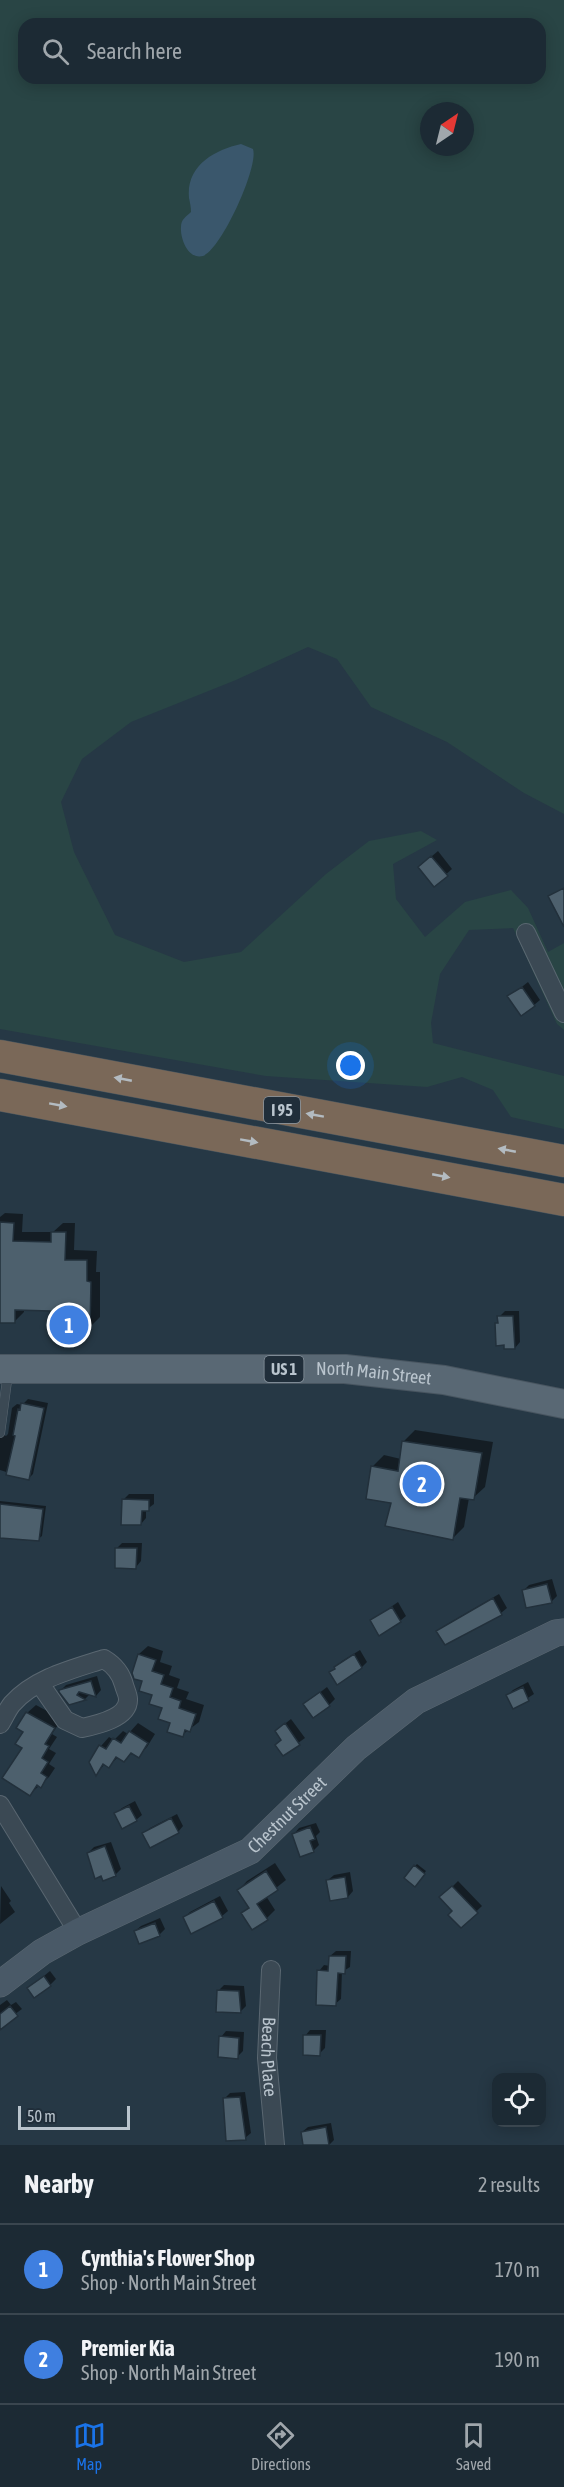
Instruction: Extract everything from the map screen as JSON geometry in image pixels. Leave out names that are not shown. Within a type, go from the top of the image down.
[{"type":"highway","name":"I 95","points":[[0,1056],[564,1161]]},
{"type":"highway","name":"I 95","points":[[0,1095],[564,1200]]},
{"type":"main road","name":"North Main Street","points":[[4,1369],[345,1370],[444,1380],[564,1404]]},
{"type":"street","points":[[526,933],[564,1013]]},
{"type":"street","name":"Chestnut Street","points":[[0,1984],[42,1952],[78,1932],[250,1851],[356,1748],[416,1701],[555,1634],[564,1632]]},
{"type":"street","points":[[0,1724],[12,1704],[40,1684],[58,1674],[104,1659],[114,1666],[123,1680],[128,1700],[125,1710],[115,1717],[82,1728],[65,1720],[40,1684]]},
{"type":"street","points":[[0,1805],[78,1932]]},
{"type":"street","name":"Beach Place","points":[[271,1970],[267,2058],[275,2145]]},
{"type":"lane","points":[[0,1433],[4,1369]]},
{"type":"green space","points":[[0,0],[564,0],[564,814],[524,793],[447,742],[371,707],[337,659],[308,647],[236,680],[131,722],[82,759],[61,802],[74,852],[115,935],[184,962],[241,952],[326,874],[369,841],[421,831],[437,840],[393,864],[396,899],[425,937],[465,902],[511,890],[528,908],[548,952],[564,943],[564,1030],[557,1024],[513,928],[469,930],[440,974],[431,1023],[433,1043],[564,1076],[564,1129],[511,1117],[493,1090],[462,1077],[427,1087],[266,1076],[0,1029]]},
{"type":"water","points":[[241,144],[253,149],[253,159],[245,189],[228,224],[211,250],[203,256],[193,255],[186,247],[181,232],[184,218],[191,212],[189,187],[192,177],[197,168],[212,155]]},
{"type":"building","points":[[431,856],[448,876],[434,887],[418,867]]},
{"type":"building","points":[[564,888],[564,927],[548,896]]},
{"type":"building","points":[[522,987],[535,1006],[521,1016],[507,996]]},
{"type":"building","points":[[0,1222],[14,1223],[13,1241],[51,1242],[51,1232],[66,1232],[65,1260],[87,1260],[87,1281],[91,1282],[90,1328],[86,1328],[86,1331],[50,1330],[50,1311],[15,1310],[15,1323],[0,1323]]},
{"type":"building","points":[[497,1316],[513,1316],[515,1349],[504,1349],[504,1345],[496,1346]]},
{"type":"building","points":[[21,1403],[44,1408],[29,1480],[6,1475]]},
{"type":"building","points":[[402,1441],[482,1453],[474,1500],[460,1498],[453,1540],[385,1526],[391,1503],[366,1499],[371,1466],[398,1471]]},
{"type":"building","points":[[122,1499],[149,1500],[149,1511],[142,1511],[141,1525],[121,1525]]},
{"type":"building","points":[[0,1504],[43,1509],[39,1541],[0,1538]]},
{"type":"building","points":[[115,1548],[137,1548],[136,1569],[115,1568]]},
{"type":"building","points":[[547,1584],[552,1603],[526,1608],[522,1590]]},
{"type":"building","points":[[493,1598],[502,1615],[445,1645],[436,1631]]},
{"type":"building","points":[[392,1607],[401,1622],[379,1636],[370,1620]]},
{"type":"building","points":[[138,1654],[156,1660],[152,1671],[164,1675],[161,1684],[173,1688],[170,1697],[181,1701],[179,1708],[196,1714],[190,1732],[185,1730],[183,1737],[167,1732],[170,1723],[158,1719],[162,1708],[149,1704],[152,1695],[139,1691],[142,1681],[134,1679],[132,1673]]},
{"type":"building","points":[[354,1654],[362,1668],[337,1685],[329,1672]]},
{"type":"building","points":[[91,1681],[96,1697],[79,1692],[77,1695],[86,1700],[69,1705],[59,1692],[59,1690]]},
{"type":"building","points":[[523,1687],[529,1701],[513,1709],[506,1695]]},
{"type":"building","points":[[320,1692],[330,1706],[313,1718],[303,1704]]},
{"type":"building","points":[[26,1712],[55,1728],[45,1744],[49,1746],[42,1758],[48,1762],[41,1773],[47,1777],[41,1788],[37,1785],[30,1796],[2,1778],[22,1748],[15,1744],[23,1732],[16,1728]]},
{"type":"building","points":[[285,1723],[300,1745],[283,1756],[275,1745],[281,1740],[275,1731]]},
{"type":"building","points":[[129,1731],[148,1743],[139,1758],[131,1753],[124,1762],[116,1757],[109,1768],[103,1764],[96,1776],[89,1762],[99,1745],[106,1749],[113,1738],[121,1743]]},
{"type":"building","points":[[129,1806],[137,1821],[122,1829],[114,1813]]},
{"type":"building","points":[[171,1818],[179,1833],[150,1848],[142,1833]]},
{"type":"building","points":[[310,1827],[315,1839],[310,1841],[314,1852],[300,1857],[292,1834]]},
{"type":"building","points":[[105,1846],[116,1876],[103,1881],[101,1876],[95,1879],[87,1853]]},
{"type":"building","points":[[414,1865],[425,1874],[415,1887],[404,1878]]},
{"type":"building","points":[[266,1871],[278,1890],[257,1904],[268,1920],[252,1930],[241,1913],[249,1908],[237,1890]]},
{"type":"building","points":[[345,1877],[348,1898],[330,1901],[326,1880]]},
{"type":"building","points":[[452,1886],[478,1913],[461,1928],[448,1915],[452,1911],[439,1897]]},
{"type":"building","points":[[214,1901],[223,1918],[191,1934],[183,1917]]},
{"type":"building","points":[[155,1923],[160,1936],[139,1944],[134,1931]]},
{"type":"building","points":[[329,1956],[346,1956],[345,1974],[338,1973],[336,2006],[316,2005],[317,1970],[328,1971]]},
{"type":"building","points":[[44,1976],[51,1986],[34,1998],[27,1988]]},
{"type":"building","points":[[217,1990],[239,1991],[241,2013],[216,2012]]},
{"type":"building","points":[[10,2006],[18,2016],[0,2030],[0,2014]]},
{"type":"building","points":[[303,2035],[321,2035],[320,2056],[303,2055]]},
{"type":"building","points":[[219,2036],[239,2038],[238,2059],[218,2057]]},
{"type":"building","points":[[240,2097],[246,2140],[226,2141],[223,2098]]},
{"type":"building","points":[[326,2127],[329,2145],[303,2145],[301,2132]]},
{"type":"place","name":"Cynthia's Flower Shop","points":[[69,1325]]},
{"type":"place","name":"Premier Kia","points":[[422,1484]]}]
